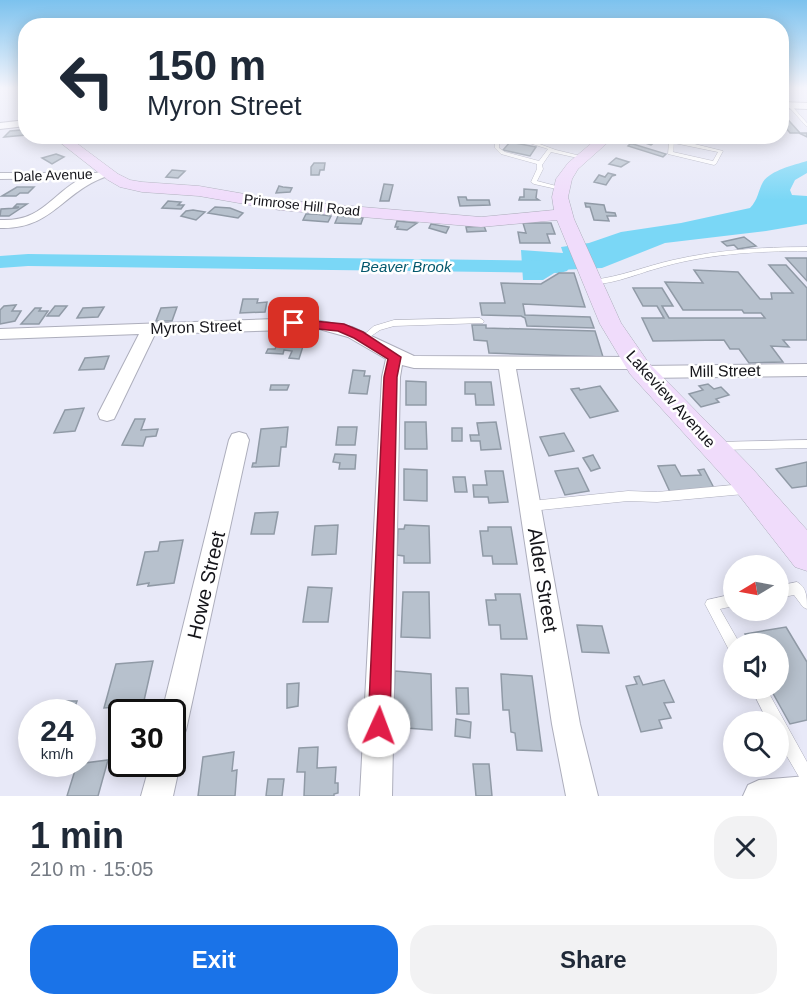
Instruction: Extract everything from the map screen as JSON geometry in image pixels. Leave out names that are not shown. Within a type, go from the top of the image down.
[{"type":"street","name":"Primrose Hill Road","points":[[69,144],[107,173],[126,184],[199,191],[289,206],[481,222],[563,214]]},
{"type":"street","points":[[561,188],[569,171],[599,144]]},
{"type":"street","name":"Dale Avenue","points":[[0,176],[68,177],[107,173]]},
{"type":"street","points":[[0,224],[35,221],[82,183],[107,173]]},
{"type":"street","name":"Lakeview Avenue","points":[[561,188],[563,214],[574,242],[614,331],[638,368],[753,489],[807,554]]},
{"type":"street","name":"Myron Street","points":[[0,334],[305,323],[339,327],[364,338],[395,357],[422,362],[638,368]]},
{"type":"street","points":[[107,414],[150,328]]},
{"type":"street","points":[[376,796],[391,377],[395,357]]},
{"type":"street","name":"Alder Street","points":[[507,363],[566,724],[582,796]]},
{"type":"street","name":"Mill Street","points":[[638,368],[807,370]]},
{"type":"street","name":"Howe Street","points":[[179,699],[239,440]]},
{"type":"street","points":[[158,796],[162,777]]},
{"type":"street","points":[[759,796],[807,791]]},
{"type":"lane","points":[[497,144],[497,148],[503,153],[541,163]]},
{"type":"lane","points":[[538,144],[582,157]]},
{"type":"lane","points":[[672,144],[670,153],[714,163],[721,152],[685,144]]},
{"type":"lane","points":[[554,150],[550,150],[541,163],[534,182],[561,188]]},
{"type":"lane","points":[[590,278],[616,280],[673,262],[736,252],[764,249],[807,249]]},
{"type":"lane","points":[[364,338],[377,328],[394,323],[480,321]]},
{"type":"lane","points":[[713,446],[807,444]]},
{"type":"lane","points":[[531,506],[628,496],[657,497],[753,489]]},
{"type":"lane","points":[[789,590],[797,588],[807,603]]},
{"type":"lane","points":[[723,602],[711,604],[727,633]]},
{"type":"lane","points":[[789,745],[807,777]]},
{"type":"water","points":[[807,161],[807,173],[795,180],[790,190],[792,195],[807,196],[807,224],[665,243],[602,268],[559,270],[543,280],[523,280],[521,250],[563,253],[561,247],[589,243],[621,232],[681,223],[750,208],[763,182],[771,174]]},
{"type":"building","points":[[789,125],[793,125],[800,133],[807,133],[807,137],[799,133],[790,133]]},
{"type":"building","points":[[18,130],[18,136],[4,137],[10,131]]},
{"type":"building","points":[[508,144],[536,147],[530,156],[503,150]]},
{"type":"building","points":[[630,144],[666,154],[663,157],[628,146]]},
{"type":"building","points":[[56,154],[64,157],[52,164],[42,158]]},
{"type":"building","points":[[616,158],[629,162],[621,167],[609,164]]},
{"type":"building","points":[[314,163],[325,163],[324,170],[320,170],[319,175],[311,175],[311,167]]},
{"type":"building","points":[[172,170],[185,171],[178,178],[166,177]]},
{"type":"building","points":[[608,173],[616,175],[612,176],[606,185],[594,182],[599,175],[605,177]]},
{"type":"building","points":[[384,184],[393,185],[389,201],[380,201]]},
{"type":"building","points":[[279,186],[292,188],[290,192],[276,193]]},
{"type":"building","points":[[17,187],[34,187],[28,193],[2,196]]},
{"type":"building","points":[[524,189],[537,190],[536,198],[539,200],[519,200],[520,197],[524,197]]},
{"type":"building","points":[[458,197],[466,197],[467,200],[489,200],[490,205],[460,206]]},
{"type":"building","points":[[168,201],[181,202],[178,205],[184,205],[181,209],[162,208]]},
{"type":"building","points":[[585,203],[604,205],[606,212],[615,213],[616,216],[607,216],[609,221],[594,220],[590,207],[586,207]]},
{"type":"building","points":[[17,204],[27,204],[9,216],[0,216],[1,209],[17,208],[19,207],[14,207]]},
{"type":"building","points":[[215,207],[230,208],[243,213],[238,218],[208,213]]},
{"type":"building","points":[[186,211],[205,212],[196,220],[181,216]]},
{"type":"building","points":[[306,214],[331,216],[328,222],[303,220]]},
{"type":"building","points":[[338,216],[363,218],[361,224],[335,223]]},
{"type":"building","points":[[397,221],[417,223],[407,230],[397,229],[398,227],[395,227]]},
{"type":"building","points":[[523,223],[551,223],[555,234],[547,234],[550,243],[520,243],[518,232],[526,233]]},
{"type":"building","points":[[431,224],[449,227],[446,233],[429,228]]},
{"type":"building","points":[[484,226],[486,231],[467,232],[466,227]]},
{"type":"building","points":[[744,237],[756,246],[738,249],[734,245],[727,246],[722,242]]},
{"type":"building","points":[[786,258],[807,258],[807,281]]},
{"type":"building","points":[[769,265],[786,265],[807,288],[807,340],[783,340],[789,347],[771,346],[783,362],[749,363],[739,349],[730,349],[724,340],[653,341],[642,318],[664,318],[657,306],[643,306],[633,288],[662,288],[673,306],[662,306],[669,318],[765,318],[761,313],[744,313],[742,310],[683,310],[665,282],[703,283],[694,270],[738,272],[760,299],[772,299],[771,293],[793,293]]},
{"type":"building","points":[[559,273],[574,273],[585,307],[523,304],[525,315],[590,317],[594,328],[527,326],[525,318],[521,316],[482,315],[480,303],[505,303],[501,283],[541,284]]},
{"type":"building","points":[[243,299],[258,299],[257,303],[267,302],[265,312],[240,313]]},
{"type":"building","points":[[16,305],[12,311],[21,311],[15,321],[0,324],[0,310],[4,306]]},
{"type":"building","points":[[55,306],[67,306],[59,316],[47,316]]},
{"type":"building","points":[[104,307],[98,317],[77,318],[83,308]]},
{"type":"building","points":[[177,307],[172,321],[156,321],[161,308]]},
{"type":"building","points":[[35,308],[41,308],[39,311],[48,311],[39,324],[21,324]]},
{"type":"building","points":[[472,325],[486,325],[486,328],[595,331],[603,357],[489,353],[487,341],[474,340]]},
{"type":"building","points":[[279,340],[304,343],[299,359],[289,358],[292,351],[284,350],[283,354],[266,353],[268,349],[275,349]]},
{"type":"building","points":[[109,356],[104,369],[79,370],[85,358]]},
{"type":"building","points":[[353,370],[365,371],[364,376],[370,376],[367,394],[349,393]]},
{"type":"building","points":[[406,381],[426,382],[426,405],[406,405]]},
{"type":"building","points":[[465,382],[491,382],[494,405],[476,405],[475,394],[465,394]]},
{"type":"building","points":[[708,384],[714,389],[721,387],[729,395],[716,399],[719,402],[701,407],[689,394],[703,390],[699,386]]},
{"type":"building","points":[[271,385],[289,385],[287,390],[270,390]]},
{"type":"building","points":[[600,386],[618,411],[590,418],[571,389],[579,388],[580,390]]},
{"type":"building","points":[[84,408],[75,431],[54,433],[65,410]]},
{"type":"building","points":[[135,419],[145,419],[141,430],[158,429],[156,436],[146,437],[143,446],[122,445]]},
{"type":"building","points":[[405,422],[426,422],[427,449],[405,449]]},
{"type":"building","points":[[496,422],[501,449],[481,450],[480,441],[471,441],[470,435],[479,435],[477,423]]},
{"type":"building","points":[[288,427],[286,447],[281,447],[279,466],[252,467],[253,463],[256,463],[261,429]]},
{"type":"building","points":[[338,427],[357,427],[355,445],[336,445]]},
{"type":"building","points":[[452,428],[462,428],[462,441],[452,441]]},
{"type":"building","points":[[564,433],[574,451],[549,456],[540,437]]},
{"type":"building","points":[[335,454],[356,455],[355,469],[339,469],[340,463],[333,462]]},
{"type":"building","points":[[593,455],[600,468],[591,471],[583,458]]},
{"type":"building","points":[[807,462],[807,486],[792,488],[776,469]]},
{"type":"building","points":[[675,465],[681,476],[701,475],[698,470],[704,469],[714,488],[670,492],[658,466]]},
{"type":"building","points":[[578,468],[589,491],[565,495],[555,471]]},
{"type":"building","points":[[404,469],[427,470],[427,501],[404,500]]},
{"type":"building","points":[[485,471],[503,471],[508,502],[489,503],[488,497],[474,497],[473,485],[487,485]]},
{"type":"building","points":[[453,477],[465,477],[467,492],[455,492]]},
{"type":"building","points":[[278,512],[274,534],[251,534],[255,513]]},
{"type":"building","points":[[338,525],[336,554],[312,555],[315,526]]},
{"type":"building","points":[[405,525],[429,526],[430,563],[404,563],[404,556],[397,555],[398,529],[404,529]]},
{"type":"building","points":[[488,527],[511,527],[517,564],[493,564],[492,556],[483,556],[480,531],[488,531]]},
{"type":"building","points":[[183,540],[174,583],[137,585],[145,552],[158,551],[160,542]]},
{"type":"building","points":[[308,587],[332,588],[328,622],[303,622]]},
{"type":"building","points":[[403,592],[429,592],[430,638],[401,637]]},
{"type":"building","points":[[495,594],[520,594],[527,639],[501,639],[500,625],[489,625],[486,600],[496,600]]},
{"type":"building","points":[[577,625],[602,626],[609,653],[582,652]]},
{"type":"building","points":[[786,627],[807,662],[807,720],[790,724],[789,711],[783,711],[776,699],[789,699],[789,633],[751,633]]},
{"type":"building","points":[[153,661],[144,699],[108,699],[108,708],[104,708],[116,664]]},
{"type":"building","points":[[395,671],[431,674],[432,730],[393,727]]},
{"type":"building","points":[[501,674],[532,676],[542,751],[517,750],[515,733],[511,732],[509,710],[503,710]]},
{"type":"building","points":[[639,676],[643,685],[664,680],[674,702],[664,703],[671,718],[659,720],[662,728],[641,732],[626,686],[637,684],[634,677]]},
{"type":"building","points":[[299,683],[298,706],[287,708],[287,684]]},
{"type":"building","points":[[456,688],[468,688],[469,714],[457,714]]},
{"type":"building","points":[[456,719],[471,722],[470,738],[455,736]]},
{"type":"building","points":[[318,747],[317,768],[336,767],[335,783],[338,783],[338,793],[334,796],[304,796],[305,772],[297,772],[299,748]]},
{"type":"building","points":[[234,752],[232,771],[237,770],[235,796],[198,796],[203,757]]},
{"type":"building","points":[[108,760],[98,796],[67,796],[73,777],[96,777],[96,762]]},
{"type":"building","points":[[473,764],[489,764],[492,796],[476,796]]},
{"type":"building","points":[[268,779],[284,779],[282,796],[266,796]]},
{"type":"waterway","name":"Beaver Brook","points":[[0,262],[28,260],[560,267]]},
{"type":"route","points":[[294,323],[339,327],[359,335],[395,357],[391,377],[379,726]]}]
